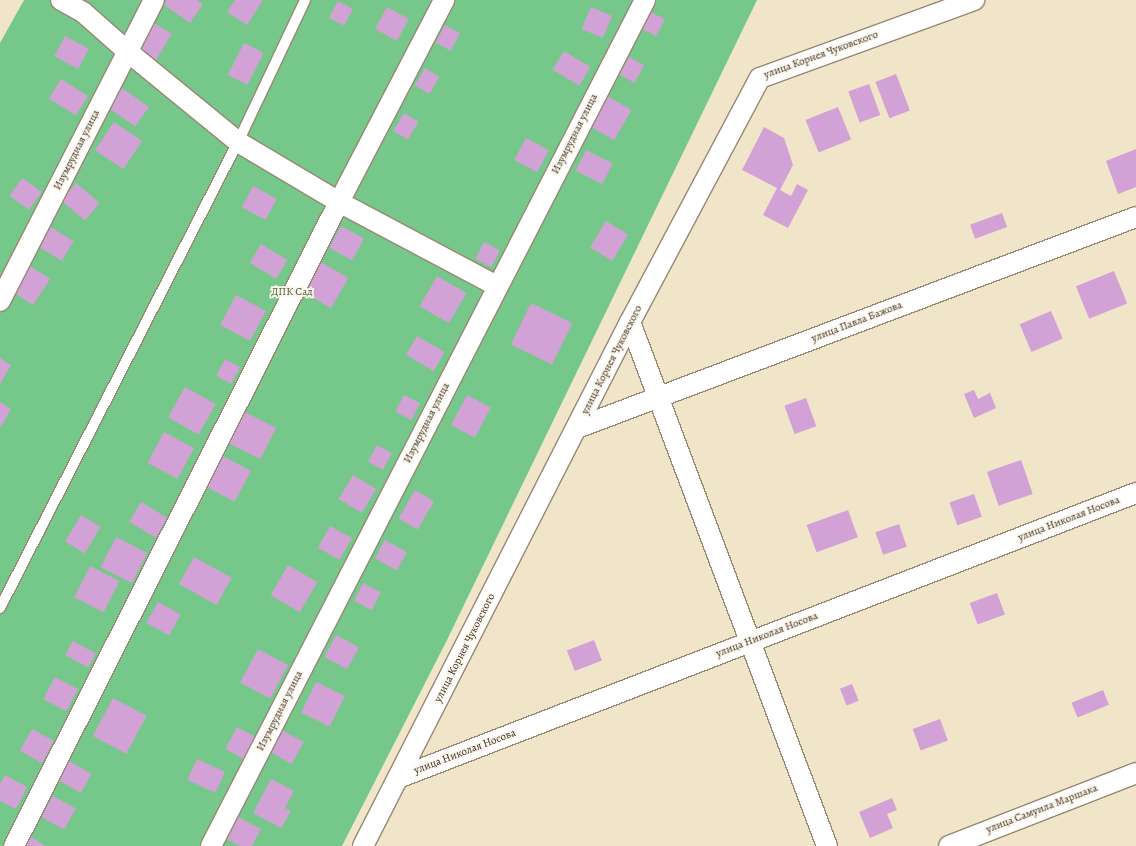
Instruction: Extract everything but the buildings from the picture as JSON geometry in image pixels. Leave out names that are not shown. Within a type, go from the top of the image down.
[{"type":"street","points":[[61,0],[84,13],[127,52],[238,142],[339,202],[497,286]]},
{"type":"street","name":"Изумрудная улица","points":[[0,301],[154,0]]},
{"type":"street","points":[[14,846],[339,202],[444,0]]},
{"type":"street","name":"Изумрудная улица","points":[[212,846],[497,286],[645,0]]},
{"type":"street","name":"улица Корнея Чуковского","points":[[362,846],[630,322],[760,78],[974,0]]},
{"type":"street","name":"улица Павла Бажова","points":[[577,428],[1136,217]]},
{"type":"street","points":[[630,322],[827,846]]},
{"type":"street","name":"улица Николая Носова","points":[[398,778],[1136,493]]},
{"type":"street","name":"улица Самуила Маршака","points":[[949,846],[1136,773]]},
{"type":"lane","points":[[0,608],[238,142],[305,0]]},
{"type":"green space","name":"ДПК Сад","points":[[24,0],[757,0],[447,640],[342,846],[0,846],[0,43]]}]
